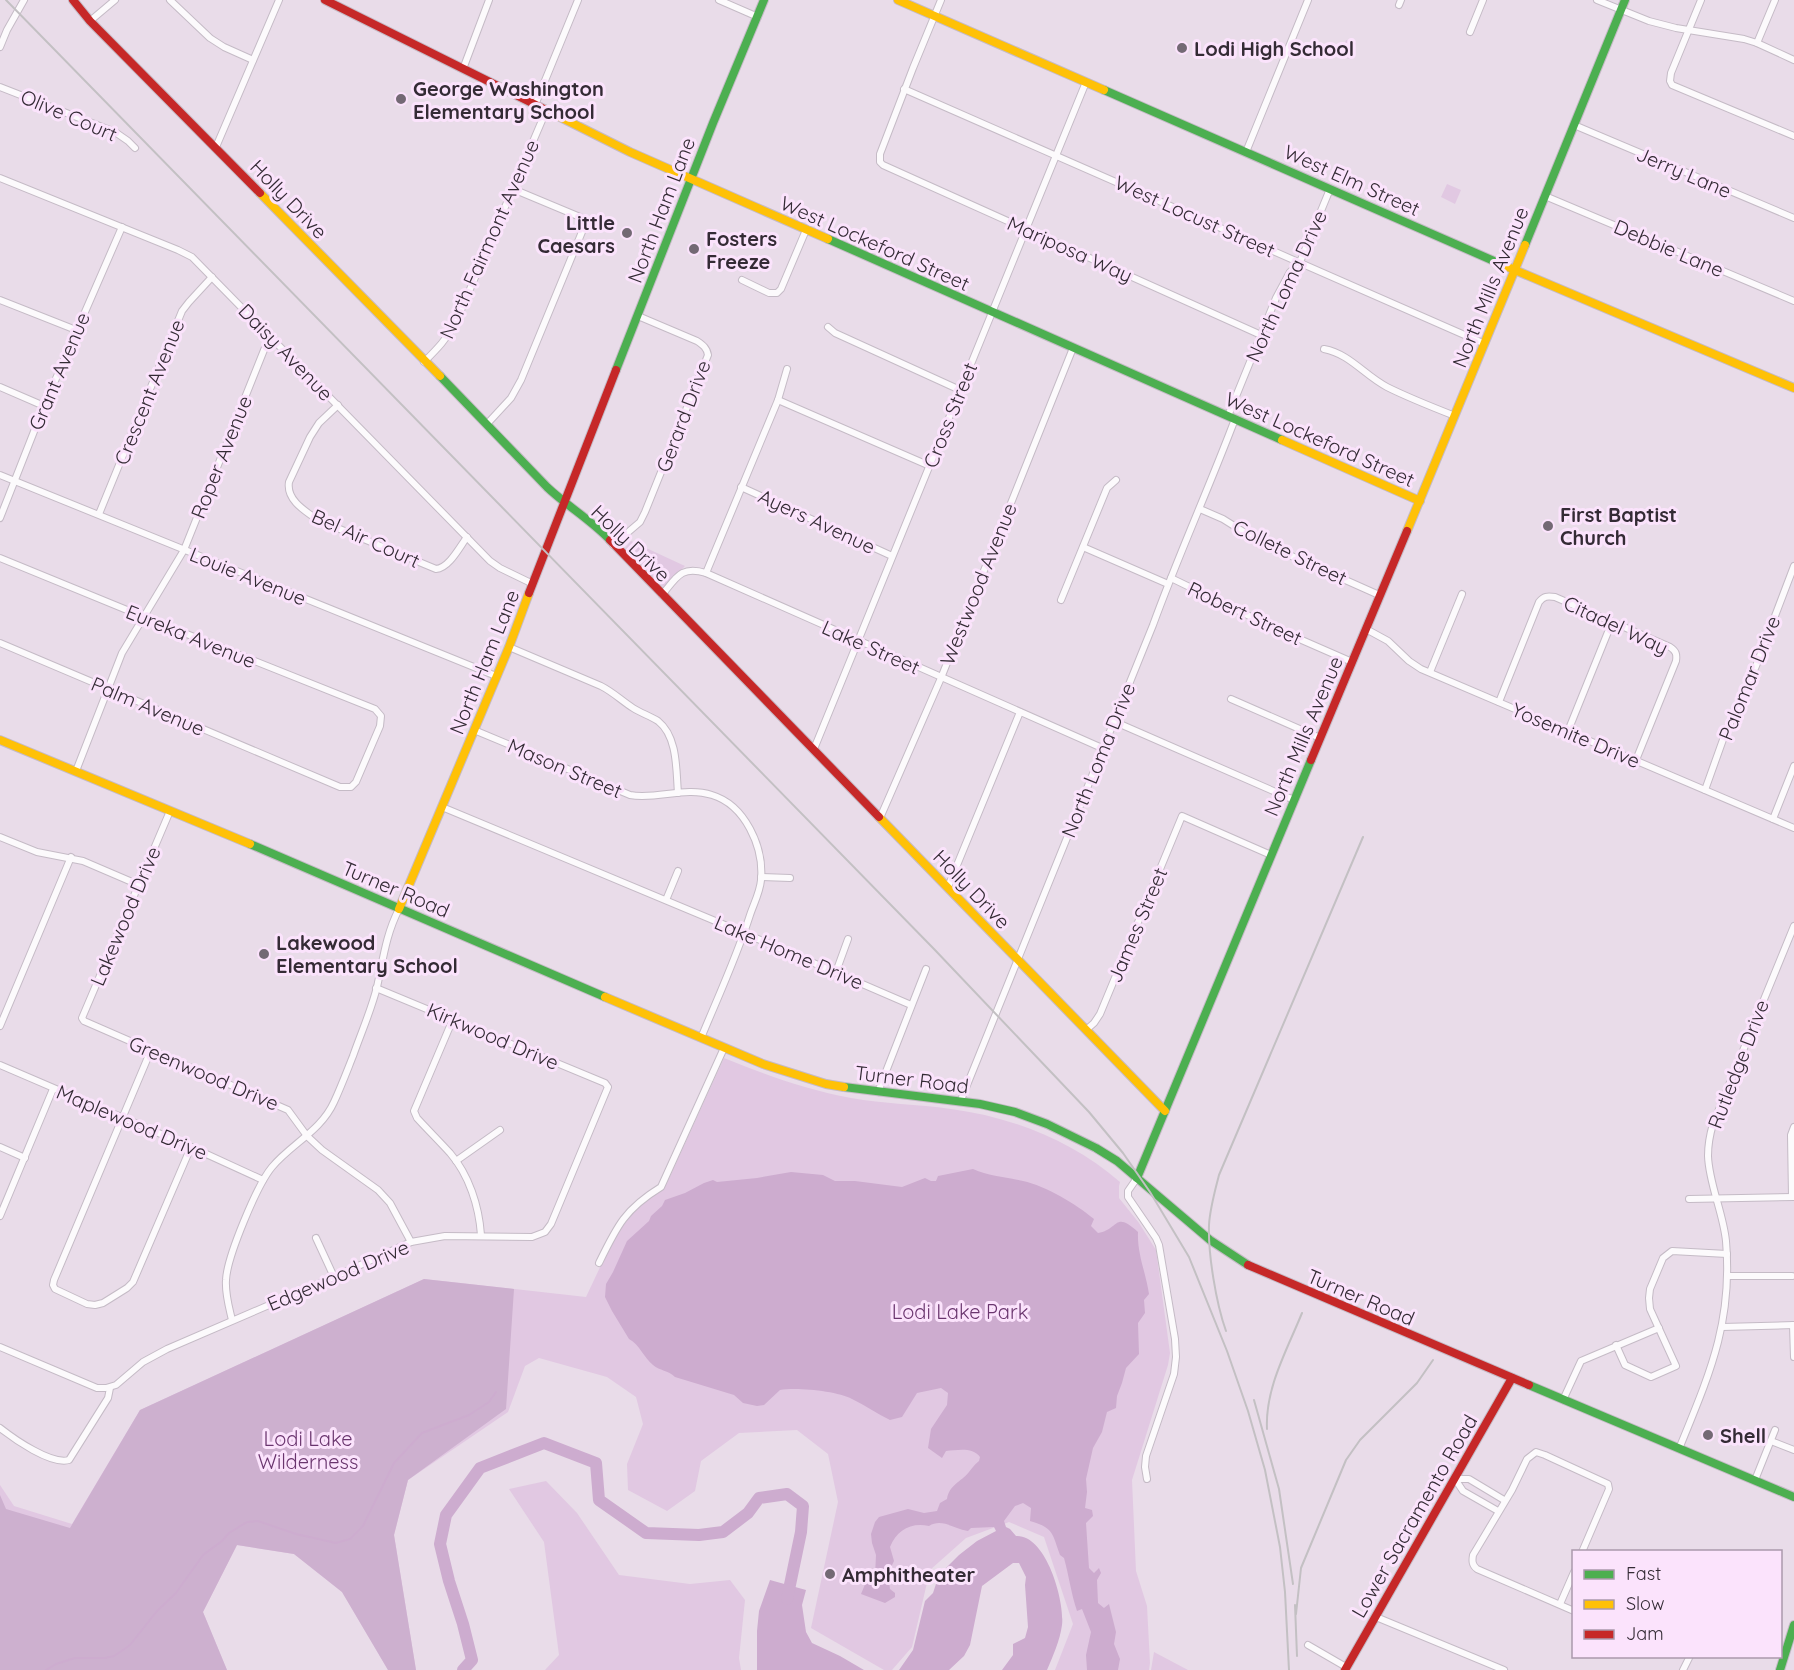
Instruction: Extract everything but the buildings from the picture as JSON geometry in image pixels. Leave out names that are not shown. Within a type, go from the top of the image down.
[{"type":"street","points":[[0,47],[3,28],[24,0]]},
{"type":"street","name":"Holly Drive","points":[[73,0],[90,21],[564,503],[598,528],[1165,1111]]},
{"type":"street","points":[[90,21],[115,0]]},
{"type":"street","points":[[170,0],[210,38],[253,60]]},
{"type":"street","points":[[216,147],[279,0]]},
{"type":"street","name":"West Lockeford Street","points":[[325,0],[546,111],[691,180],[1420,501]]},
{"type":"street","points":[[463,69],[489,0]]},
{"type":"street","points":[[535,105],[578,0]]},
{"type":"street","points":[[718,0],[758,17]]},
{"type":"street","name":"North Ham Lane","points":[[232,1320],[227,1298],[227,1269],[233,1250],[263,1180],[271,1168],[307,1136],[334,1103],[366,1021],[390,928],[509,647],[691,180],[764,0]]},
{"type":"street","name":"West Elm Street","points":[[898,0],[1514,270],[1794,388]]},
{"type":"street","points":[[904,89],[941,0]]},
{"type":"street","points":[[1246,152],[1308,0]]},
{"type":"street","points":[[1470,32],[1483,0]]},
{"type":"street","points":[[1597,0],[1656,23],[1744,39],[1794,60]]},
{"type":"street","name":"North Mills Avenue","points":[[1147,1479],[1146,1456],[1174,1374],[1176,1349],[1159,1245],[1128,1197],[1128,1191],[1137,1178],[1420,501],[1625,0]]},
{"type":"street","points":[[1701,0],[1671,73],[1671,83],[1677,88],[1794,136]]},
{"type":"street","points":[[1757,43],[1775,0]]},
{"type":"street","name":"Cross Street","points":[[814,749],[1086,82]]},
{"type":"street","name":"Olive Court","points":[[0,87],[115,132],[135,148]]},
{"type":"street","name":"West Locust Street","points":[[904,89],[1485,344]]},
{"type":"street","name":"Mariposa Way","points":[[904,89],[880,154],[880,162],[883,165],[1261,335]]},
{"type":"street","name":"North Fairmont Avenue","points":[[424,362],[438,349],[456,322],[546,111]]},
{"type":"street","name":"Jerry Lane","points":[[1574,125],[1794,218]]},
{"type":"street","name":"Daisy Avenue","points":[[0,178],[178,250],[200,264],[490,561],[533,584]]},
{"type":"street","points":[[486,424],[511,398],[521,380],[584,226],[580,218],[513,189]]},
{"type":"street","name":"North Loma Drive","points":[[961,1100],[1200,509],[1261,335],[1281,287],[1300,262],[1330,189]]},
{"type":"street","name":"Debbie Lane","points":[[1545,196],[1794,301]]},
{"type":"street","name":"Grant Avenue","points":[[0,518],[44,406],[122,227]]},
{"type":"street","points":[[742,280],[769,293],[777,293],[781,289],[806,230]]},
{"type":"street","name":"Crescent Avenue","points":[[99,514],[182,311],[212,277]]},
{"type":"street","points":[[0,300],[76,330]]},
{"type":"street","name":"Gerard Drive","points":[[613,545],[640,522],[645,512],[708,355],[705,346],[697,341],[638,316]]},
{"type":"street","points":[[828,327],[835,333],[960,390]]},
{"type":"street","name":"Roper Avenue","points":[[76,771],[122,653],[184,550],[270,335]]},
{"type":"street","name":"Westwood Avenue","points":[[880,818],[940,678],[1073,348]]},
{"type":"street","points":[[1324,349],[1348,357],[1368,376],[1387,387],[1455,416]]},
{"type":"street","points":[[662,595],[684,572],[692,569],[706,573],[778,400],[788,369]]},
{"type":"street","points":[[0,387],[44,406]]},
{"type":"street","points":[[778,400],[930,466]]},
{"type":"street","name":"Bel Air Court","points":[[338,405],[310,437],[289,482],[288,489],[291,497],[318,520],[436,569],[447,563],[467,537]]},
{"type":"street","name":"Louie Avenue","points":[[0,475],[496,676]]},
{"type":"street","points":[[1061,600],[1107,488],[1116,480]]},
{"type":"street","name":"Ayers Avenue","points":[[741,487],[892,556]]},
{"type":"street","name":"Collete Street","points":[[1200,509],[1223,519],[1258,541],[1379,595]]},
{"type":"street","name":"Robert Street","points":[[1083,547],[1169,581],[1352,662]]},
{"type":"street","name":"Eureka Avenue","points":[[0,558],[375,710],[381,716]]},
{"type":"street","name":"Palomar Drive","points":[[1705,790],[1725,734],[1756,666],[1793,570]]},
{"type":"street","name":"Lake Street","points":[[706,573],[1102,748]]},
{"type":"street","points":[[1430,672],[1462,594]]},
{"type":"street","name":"Citadel Way","points":[[1499,702],[1539,602],[1542,597],[1551,596],[1675,651],[1676,658],[1636,760]]},
{"type":"street","points":[[1568,731],[1612,622]]},
{"type":"street","name":"Yosemite Drive","points":[[1366,629],[1388,641],[1409,661],[1430,672],[1794,828]]},
{"type":"street","name":"Palm Avenue","points":[[0,644],[340,787],[351,787],[356,783],[380,726],[381,716]]},
{"type":"street","points":[[509,647],[601,686],[632,708],[657,720],[669,735],[672,743],[678,793]]},
{"type":"street","points":[[1231,699],[1320,738]]},
{"type":"street","points":[[948,887],[1020,712]]},
{"type":"street","points":[[1113,721],[1294,800]]},
{"type":"street","name":"Mason Street","points":[[474,730],[630,795],[640,797],[694,791],[710,794],[734,807],[745,821],[758,849],[760,888],[701,1038]]},
{"type":"street","name":"Turner Road","points":[[0,740],[771,1066],[841,1087],[961,1100],[1002,1109],[1047,1124],[1104,1153],[1205,1236],[1247,1265],[1275,1279],[1794,1497]]},
{"type":"street","points":[[1773,819],[1794,766]]},
{"type":"street","name":"Lake Home Drive","points":[[442,807],[911,1005]]},
{"type":"street","name":"Lakewood Drive","points":[[84,1021],[82,1018],[170,811]]},
{"type":"street","name":"James Street","points":[[1086,1030],[1100,1014],[1182,816],[1271,855]]},
{"type":"street","points":[[0,837],[37,852],[82,861],[139,885]]},
{"type":"street","points":[[0,1026],[70,857]]},
{"type":"street","points":[[666,900],[678,870]]},
{"type":"street","points":[[761,877],[790,878]]},
{"type":"street","name":"Rutledge Drive","points":[[1680,1449],[1717,1350],[1728,1276],[1725,1237],[1708,1155],[1713,1124],[1794,926]]},
{"type":"street","points":[[836,972],[848,939]]},
{"type":"street","points":[[878,1092],[926,969]]},
{"type":"street","name":"Kirkwood Drive","points":[[376,988],[605,1083],[608,1087]]},
{"type":"street","points":[[453,1019],[414,1111],[417,1118],[456,1161],[478,1208],[481,1235]]},
{"type":"street","name":"Greenwood Drive","points":[[84,1021],[283,1107],[293,1115],[307,1136],[322,1150],[378,1190],[390,1203],[411,1242]]},
{"type":"street","points":[[599,1263],[617,1225],[642,1198],[661,1187],[724,1048]]},
{"type":"street","points":[[151,1050],[54,1280],[53,1288],[87,1304],[95,1305],[103,1303],[133,1282],[191,1147]]},
{"type":"street","name":"Maplewood Drive","points":[[0,1065],[263,1180]]},
{"type":"street","name":"Edgewood Drive","points":[[110,1388],[143,1362],[167,1349],[411,1242],[445,1236],[532,1237],[546,1232],[608,1087]]},
{"type":"street","points":[[0,1216],[53,1089]]},
{"type":"street","points":[[1689,1199],[1793,1197],[1791,1135],[1794,1127]]},
{"type":"street","points":[[456,1161],[500,1130]]},
{"type":"street","points":[[0,1146],[25,1158]]},
{"type":"street","points":[[316,1238],[334,1277]]},
{"type":"street","points":[[1617,1345],[1625,1365],[1651,1377],[1676,1366],[1650,1309],[1648,1298],[1663,1258],[1672,1251],[1727,1254]]},
{"type":"street","points":[[1728,1276],[1792,1276]]},
{"type":"street","points":[[1722,1327],[1793,1325],[1794,1357]]},
{"type":"street","points":[[1563,1400],[1581,1360],[1659,1328]]},
{"type":"street","points":[[0,1347],[97,1388],[110,1388],[108,1398],[69,1460],[57,1459],[24,1445],[0,1428]]},
{"type":"street","name":"Lower Sacramento Road","points":[[1345,1669],[1512,1378]]},
{"type":"street","points":[[1755,1480],[1775,1430]]},
{"type":"street","points":[[1771,1442],[1794,1450]]},
{"type":"street","points":[[1572,1610],[1473,1566],[1473,1555],[1512,1490],[1527,1459],[1536,1452],[1608,1484],[1609,1489],[1582,1550]]},
{"type":"street","points":[[1455,1479],[1469,1479],[1504,1500]]},
{"type":"street","points":[[1455,1479],[1463,1491],[1498,1511]]},
{"type":"street","points":[[1560,1604],[1572,1577]]},
{"type":"street","points":[[1376,1617],[1504,1670]]},
{"type":"street","points":[[1780,1670],[1794,1625]]},
{"type":"street","points":[[1308,1646],[1345,1669]]},
{"type":"green space","points":[[1346,40],[1356,43],[1350,59],[1340,56]]},
{"type":"green space","points":[[1447,184],[1461,190],[1455,204],[1441,197]]},
{"type":"green space","points":[[631,541],[685,566],[664,588],[625,548]]},
{"type":"green space","name":"Lodi Lake Park","points":[[724,1058],[787,1081],[835,1095],[876,1102],[951,1109],[997,1118],[1062,1143],[1102,1167],[1120,1182],[1119,1198],[1139,1223],[1156,1250],[1170,1353],[1132,1480],[1136,1571],[1147,1606],[1149,1670],[1055,1670],[1073,1624],[1044,1537],[1009,1522],[966,1538],[930,1570],[912,1647],[892,1670],[884,1670],[811,1628],[838,1502],[828,1454],[797,1430],[739,1433],[701,1461],[695,1491],[667,1511],[628,1490],[627,1464],[643,1424],[636,1397],[607,1377],[539,1358],[525,1366],[508,1412],[408,1480],[394,1535],[416,1670],[388,1670],[342,1592],[294,1554],[237,1545],[203,1612],[227,1670],[0,1670],[0,1485],[14,1506],[72,1524],[140,1410],[424,1279],[586,1297],[611,1244],[628,1215],[667,1183]]},
{"type":"green space","name":"Lodi Lake Wilderness","points":[[424,1279],[514,1289],[506,1409],[408,1480],[394,1535],[416,1670],[388,1670],[342,1592],[294,1554],[237,1545],[203,1612],[227,1670],[0,1670],[0,1495],[6,1509],[70,1528],[140,1410]]},
{"type":"green space","points":[[546,1481],[577,1513],[619,1575],[690,1584],[730,1580],[745,1600],[739,1658],[741,1670],[545,1670],[559,1655],[544,1542],[509,1489]]},
{"type":"green space","points":[[1154,1652],[1188,1670],[1151,1670]]},
{"type":"shaded area","points":[[973,1169],[1032,1183],[1051,1191],[1079,1207],[1094,1219],[1091,1226],[1098,1233],[1120,1222],[1125,1222],[1138,1232],[1139,1248],[1149,1294],[1144,1300],[1145,1313],[1138,1323],[1139,1354],[1126,1368],[1117,1396],[1116,1408],[1107,1412],[1102,1432],[1093,1448],[1086,1479],[1085,1508],[1092,1510],[1093,1516],[1086,1523],[1089,1568],[1094,1573],[1099,1568],[1101,1573],[1097,1580],[1098,1603],[1104,1608],[1109,1604],[1116,1632],[1114,1644],[1120,1659],[1118,1670],[1087,1670],[1086,1655],[1091,1632],[1082,1609],[1077,1611],[1064,1558],[1060,1555],[1051,1532],[1044,1526],[1030,1521],[1031,1508],[1023,1503],[1015,1506],[1004,1521],[1006,1527],[1016,1536],[1027,1538],[1045,1557],[1057,1586],[1062,1614],[1061,1631],[1047,1670],[1002,1670],[1013,1655],[1013,1644],[1025,1638],[1028,1627],[1026,1577],[1019,1563],[1013,1563],[982,1586],[970,1645],[964,1656],[949,1670],[899,1670],[913,1650],[925,1601],[933,1593],[939,1575],[977,1541],[996,1531],[994,1527],[971,1528],[968,1531],[939,1523],[929,1526],[911,1526],[897,1536],[890,1547],[894,1561],[889,1581],[890,1589],[895,1593],[895,1597],[885,1603],[861,1594],[866,1582],[875,1576],[876,1555],[871,1534],[879,1517],[908,1509],[924,1513],[937,1511],[940,1503],[947,1499],[953,1487],[979,1461],[980,1457],[969,1450],[946,1451],[942,1458],[928,1448],[931,1429],[947,1405],[948,1393],[941,1388],[917,1393],[902,1417],[890,1420],[845,1396],[817,1390],[780,1390],[764,1405],[743,1403],[734,1395],[675,1377],[653,1365],[629,1339],[605,1297],[606,1284],[627,1241],[649,1221],[665,1200],[704,1183],[713,1180],[717,1182],[757,1178],[791,1172],[823,1175],[835,1181],[902,1187],[925,1178],[936,1181],[938,1176]]},
{"type":"shaded area","points":[[770,1580],[806,1590],[802,1605],[806,1632],[812,1643],[864,1670],[757,1670],[759,1611]]},
{"type":"waterway","points":[[46,1670],[75,1658],[114,1656],[130,1645],[157,1611],[176,1593],[203,1555],[229,1533],[247,1522],[258,1521],[296,1534],[336,1543],[350,1539],[363,1526],[394,1463],[422,1433],[469,1415],[489,1402],[496,1392]]},
{"type":"waterway","points":[[463,1670],[472,1660],[440,1544],[446,1515],[480,1468],[544,1443],[596,1463],[599,1500],[646,1533],[699,1535],[723,1532],[748,1513],[759,1498],[787,1494],[803,1506],[801,1532],[787,1599]]},
{"type":"railway","points":[[6,0],[934,949],[1089,1112],[1123,1153],[1150,1192],[1189,1257],[1227,1351],[1248,1411],[1265,1470],[1280,1547],[1289,1670]]},
{"type":"railway","points":[[1226,1331],[1216,1293],[1209,1237],[1210,1212],[1219,1175],[1363,837]]},
{"type":"railway","points":[[1267,1429],[1267,1414],[1273,1384],[1302,1313]]},
{"type":"railway","points":[[1296,1614],[1301,1568],[1346,1460],[1360,1440],[1417,1383],[1433,1360]]},
{"type":"railway","points":[[1254,1400],[1279,1489],[1293,1584]]},
{"type":"railway","points":[[1295,1605],[1297,1656]]},
{"type":"traffic: fast","points":[[616,370],[764,0]]},
{"type":"traffic: fast","points":[[1525,245],[1625,0]]},
{"type":"traffic: fast","points":[[1104,90],[1503,265]]},
{"type":"traffic: fast","points":[[828,239],[1282,440]]},
{"type":"traffic: fast","points":[[440,376],[547,487],[610,540]]},
{"type":"traffic: fast","points":[[1137,1178],[1311,760]]},
{"type":"traffic: fast","points":[[250,844],[605,997]]},
{"type":"traffic: fast","points":[[844,1087],[980,1104],[1015,1112],[1047,1124],[1117,1161],[1210,1240],[1248,1265]]},
{"type":"traffic: fast","points":[[1529,1385],[1794,1497]]},
{"type":"traffic: fast","points":[[1780,1670],[1794,1625]]},
{"type":"traffic: slow","points":[[898,0],[1104,90]]},
{"type":"traffic: slow","points":[[544,109],[630,152],[828,239]]},
{"type":"traffic: slow","points":[[260,193],[440,376]]},
{"type":"traffic: slow","points":[[1407,531],[1525,245]]},
{"type":"traffic: slow","points":[[1503,265],[1794,388]]},
{"type":"traffic: slow","points":[[1282,440],[1420,501]]},
{"type":"traffic: slow","points":[[399,909],[509,647],[529,593]]},
{"type":"traffic: slow","points":[[0,740],[250,844]]},
{"type":"traffic: slow","points":[[879,817],[1165,1111]]},
{"type":"traffic: slow","points":[[605,997],[763,1064],[826,1084],[844,1087]]},
{"type":"traffic: jam","points":[[73,0],[90,21],[260,193]]},
{"type":"traffic: jam","points":[[325,0],[544,109]]},
{"type":"traffic: jam","points":[[529,593],[616,370]]},
{"type":"traffic: jam","points":[[1311,760],[1407,531]]},
{"type":"traffic: jam","points":[[610,540],[879,817]]},
{"type":"traffic: jam","points":[[1248,1265],[1529,1385]]},
{"type":"traffic: jam","points":[[1345,1670],[1512,1378]]},
{"type":"place","name":"Lodi High School","points":[[1182,48]]},
{"type":"place","name":"George Washington Elementary School","points":[[401,99]]},
{"type":"place","name":"Little Caesars","points":[[627,233]]},
{"type":"place","name":"Fosters Freeze","points":[[694,249]]},
{"type":"place","name":"First Baptist Church","points":[[1548,526]]},
{"type":"place","name":"Lakewood Elementary School","points":[[264,954]]},
{"type":"place","name":"Shell","points":[[1708,1435]]},
{"type":"place","name":"Amphitheater","points":[[830,1574]]}]
